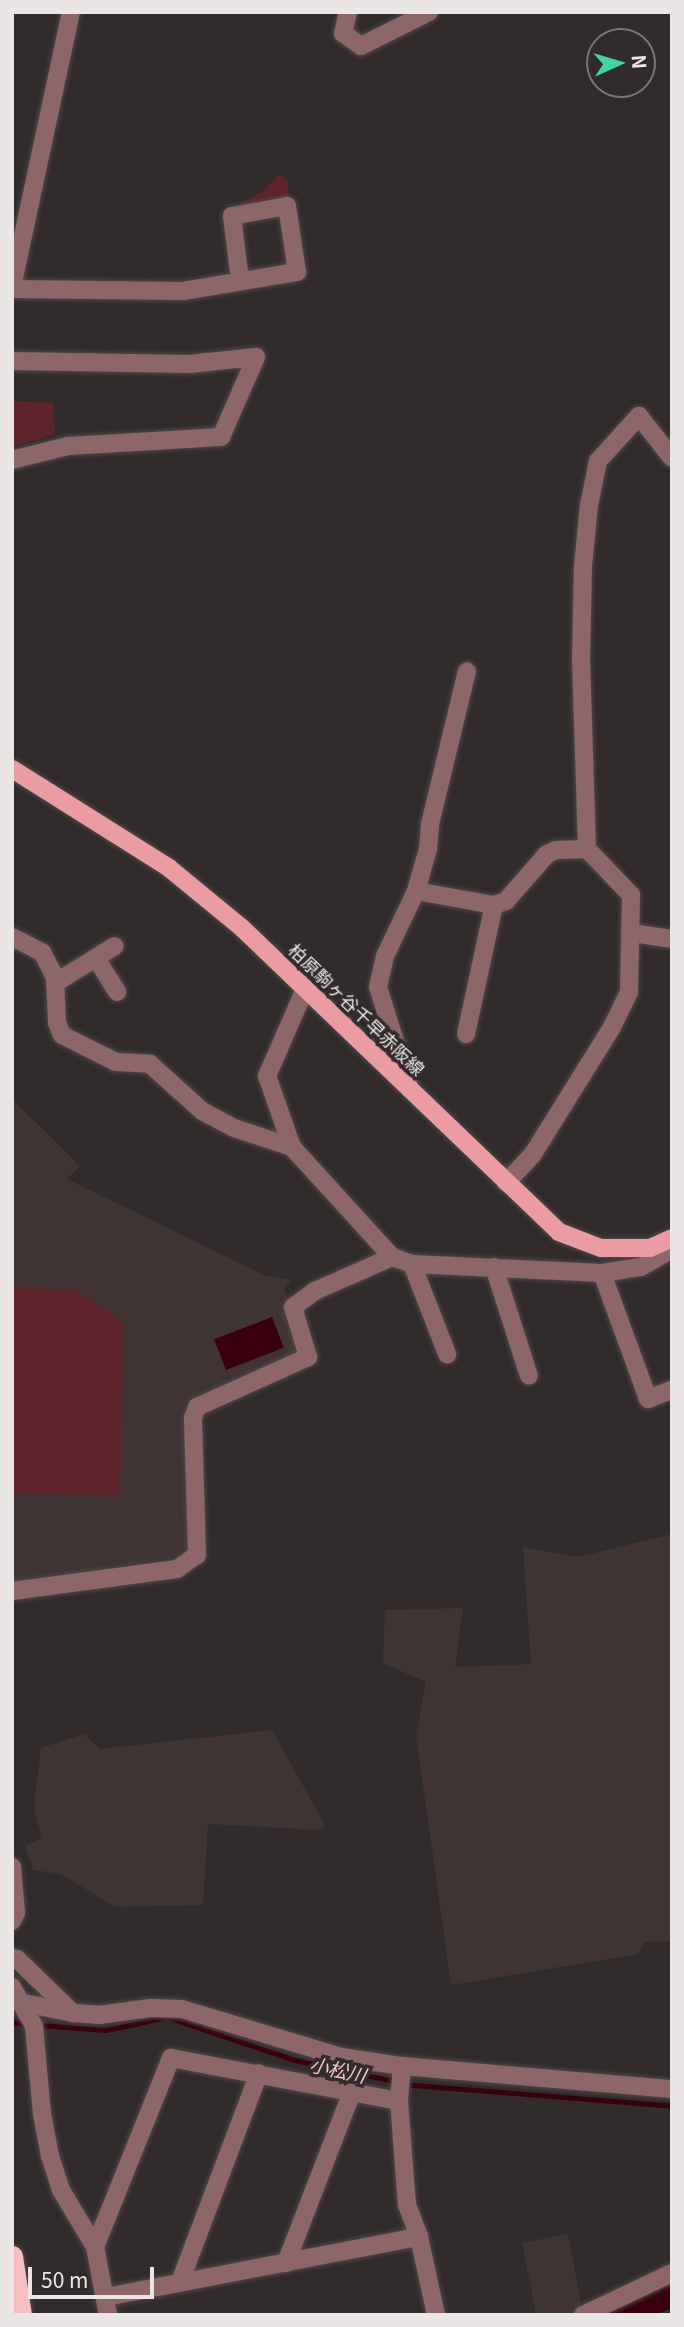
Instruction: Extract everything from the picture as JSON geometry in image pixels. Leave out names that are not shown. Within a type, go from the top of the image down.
[{"type":"highway","points":[[12,2256],[21,2315]]},
{"type":"main road","name":"柏原駒ヶ谷千早赤阪線","points":[[12,769],[169,868],[242,928],[559,1232],[601,1248],[650,1248],[672,1238]]},
{"type":"street","points":[[71,12],[12,288],[183,290],[297,272],[287,206],[232,216],[240,280]]},
{"type":"street","points":[[348,12],[343,33],[361,46],[429,12]]},
{"type":"street","points":[[12,361],[189,364],[256,357],[221,437],[68,446],[12,460]]},
{"type":"street","points":[[506,1183],[533,1154],[612,1027],[629,992],[631,895],[587,849],[581,661],[582,579],[589,505],[598,461],[639,416],[672,458]]},
{"type":"street","points":[[410,1089],[378,987],[384,956],[416,891],[467,671]]},
{"type":"street","points":[[416,891],[494,905],[506,901],[547,854],[556,850],[587,849]]},
{"type":"street","points":[[466,1034],[494,905]]},
{"type":"street","points":[[631,933],[672,939]]},
{"type":"street","points":[[12,937],[43,952],[55,983],[57,1023],[62,1035],[116,1062],[150,1064],[202,1111],[234,1128],[292,1147]]},
{"type":"street","points":[[55,983],[115,946]]},
{"type":"street","points":[[96,957],[117,992]]},
{"type":"street","points":[[305,989],[267,1076],[292,1147],[392,1257],[412,1264],[602,1273],[641,1266],[672,1249]]},
{"type":"street","points":[[12,1591],[177,1569],[197,1555],[192,1418],[197,1407],[308,1357],[293,1307],[315,1291],[392,1257]]},
{"type":"street","points":[[412,1264],[447,1354]]},
{"type":"street","points":[[494,1267],[529,1376]]},
{"type":"street","points":[[602,1273],[648,1399],[672,1390]]},
{"type":"street","points":[[12,1867],[16,1913],[12,1921]]},
{"type":"street","points":[[14,1955],[73,2013]]},
{"type":"street","points":[[15,1997],[73,2013],[99,2015],[151,2008],[182,2009],[341,2057],[402,2066],[672,2089]]},
{"type":"street","points":[[15,1997],[34,2026],[42,2114],[50,2156],[61,2190],[95,2247],[108,2315]]},
{"type":"street","points":[[95,2247],[172,2058],[399,2101]]},
{"type":"street","points":[[402,2066],[399,2101],[407,2205],[419,2237],[436,2315]]},
{"type":"street","points":[[180,2282],[259,2073]]},
{"type":"street","points":[[286,2263],[352,2092]]},
{"type":"street","points":[[106,2297],[419,2237]]},
{"type":"street","points":[[583,2315],[672,2273]]},
{"type":"shaded area","points":[[279,175],[287,180],[290,201],[241,209],[239,204],[263,191]]},
{"type":"shaded area","points":[[12,401],[53,403],[55,434],[12,447]]},
{"type":"shaded area","points":[[12,1099],[80,1166],[67,1179],[264,1275],[291,1280],[284,1288],[300,1345],[292,1356],[186,1403],[187,1548],[174,1557],[12,1583]]},
{"type":"shaded area","points":[[12,1288],[75,1289],[124,1322],[120,1495],[12,1494]]},
{"type":"shaded area","points":[[272,1317],[284,1348],[226,1370],[214,1339]]},
{"type":"shaded area","points":[[672,1534],[672,1941],[644,1942],[638,1954],[451,1985],[416,1735],[426,1682],[383,1663],[385,1610],[463,1608],[455,1667],[531,1664],[523,1547],[578,1557]]},
{"type":"shaded area","points":[[272,1730],[325,1825],[320,1830],[208,1824],[203,1905],[115,1907],[61,1874],[33,1870],[25,1845],[42,1838],[34,1808],[41,1748],[84,1734],[100,1749]]},
{"type":"shaded area","points":[[568,2234],[582,2309],[571,2315],[536,2315],[522,2243]]},
{"type":"waterway","name":"小松川","points":[[36,2025],[106,2030],[167,2017],[294,2060],[413,2085],[672,2106]]},
{"type":"waterway","name":"小松川","points":[[12,2022],[26,2024]]},
{"type":"waterway","points":[[622,2315],[672,2291]]}]
